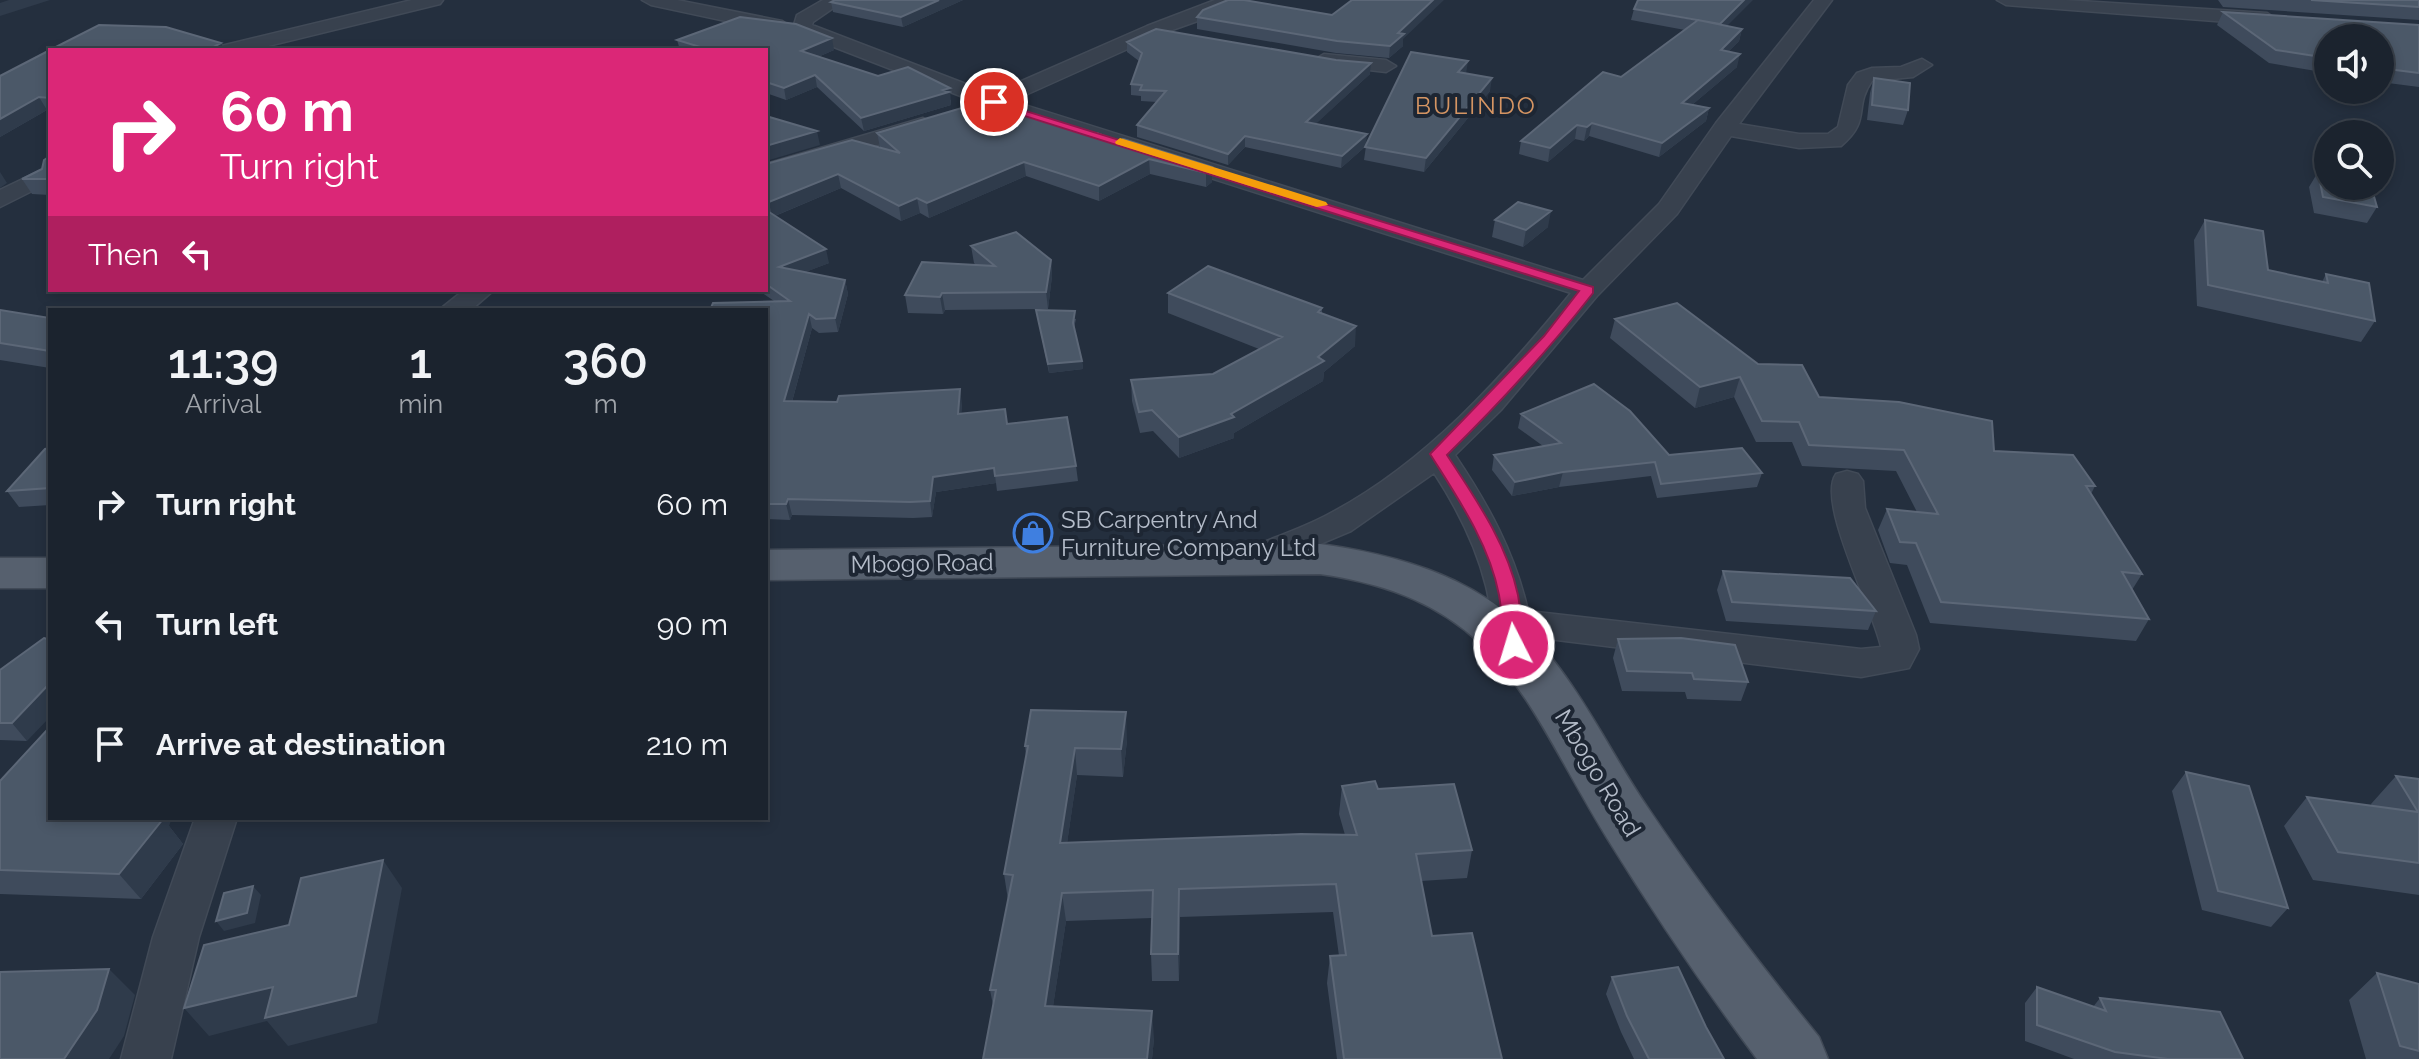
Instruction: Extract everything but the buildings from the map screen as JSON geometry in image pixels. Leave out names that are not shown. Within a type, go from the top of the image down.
[{"type":"main road","name":"Mbogo Road","points":[[768,565],[1320,559],[1366,565],[1413,579],[1513,634],[1625,820],[1715,954],[1796,1059]]},
{"type":"main road","points":[[0,573],[48,573]]},
{"type":"street","points":[[236,48],[434,0]]},
{"type":"street","points":[[651,0],[764,24],[802,28],[994,102],[1588,290]]},
{"type":"street","points":[[802,28],[804,19],[836,0]]},
{"type":"street","points":[[1249,561],[1339,523],[1404,481],[1438,454],[1539,350],[1588,290],[1668,209],[1724,128],[1823,0]]},
{"type":"street","points":[[2006,0],[2126,11],[2279,19]]},
{"type":"street","points":[[768,170],[994,102],[1154,30],[1227,1]]},
{"type":"street","points":[[1154,30],[1194,37]]},
{"type":"street","points":[[1309,57],[1386,66]]},
{"type":"street","points":[[1724,128],[1799,141],[1833,141],[1848,129],[1853,92],[1862,79],[1873,74],[1914,71],[1922,65]]},
{"type":"street","points":[[0,183],[39,178]]},
{"type":"street","points":[[0,200],[39,178]]},
{"type":"street","points":[[456,308],[478,292]]},
{"type":"street","points":[[1438,454],[1467,497],[1490,540],[1506,584],[1513,634],[1861,663],[1896,658],[1900,649],[1897,635],[1848,508],[1847,481]]},
{"type":"street","points":[[146,1059],[159,999],[185,909],[215,820]]},
{"type":"slow traffic","points":[[1120,142],[1322,205]]},
{"type":"place","name":"SB Carpentry And Furniture Company Ltd","points":[[1033,533]]},
{"type":"district","name":"BULINDO","points":[[1476,105]]},
{"type":"route","points":[[994,102],[1588,290],[1490,404],[1438,454],[1475,510],[1490,540],[1509,596],[1514,645]]}]
